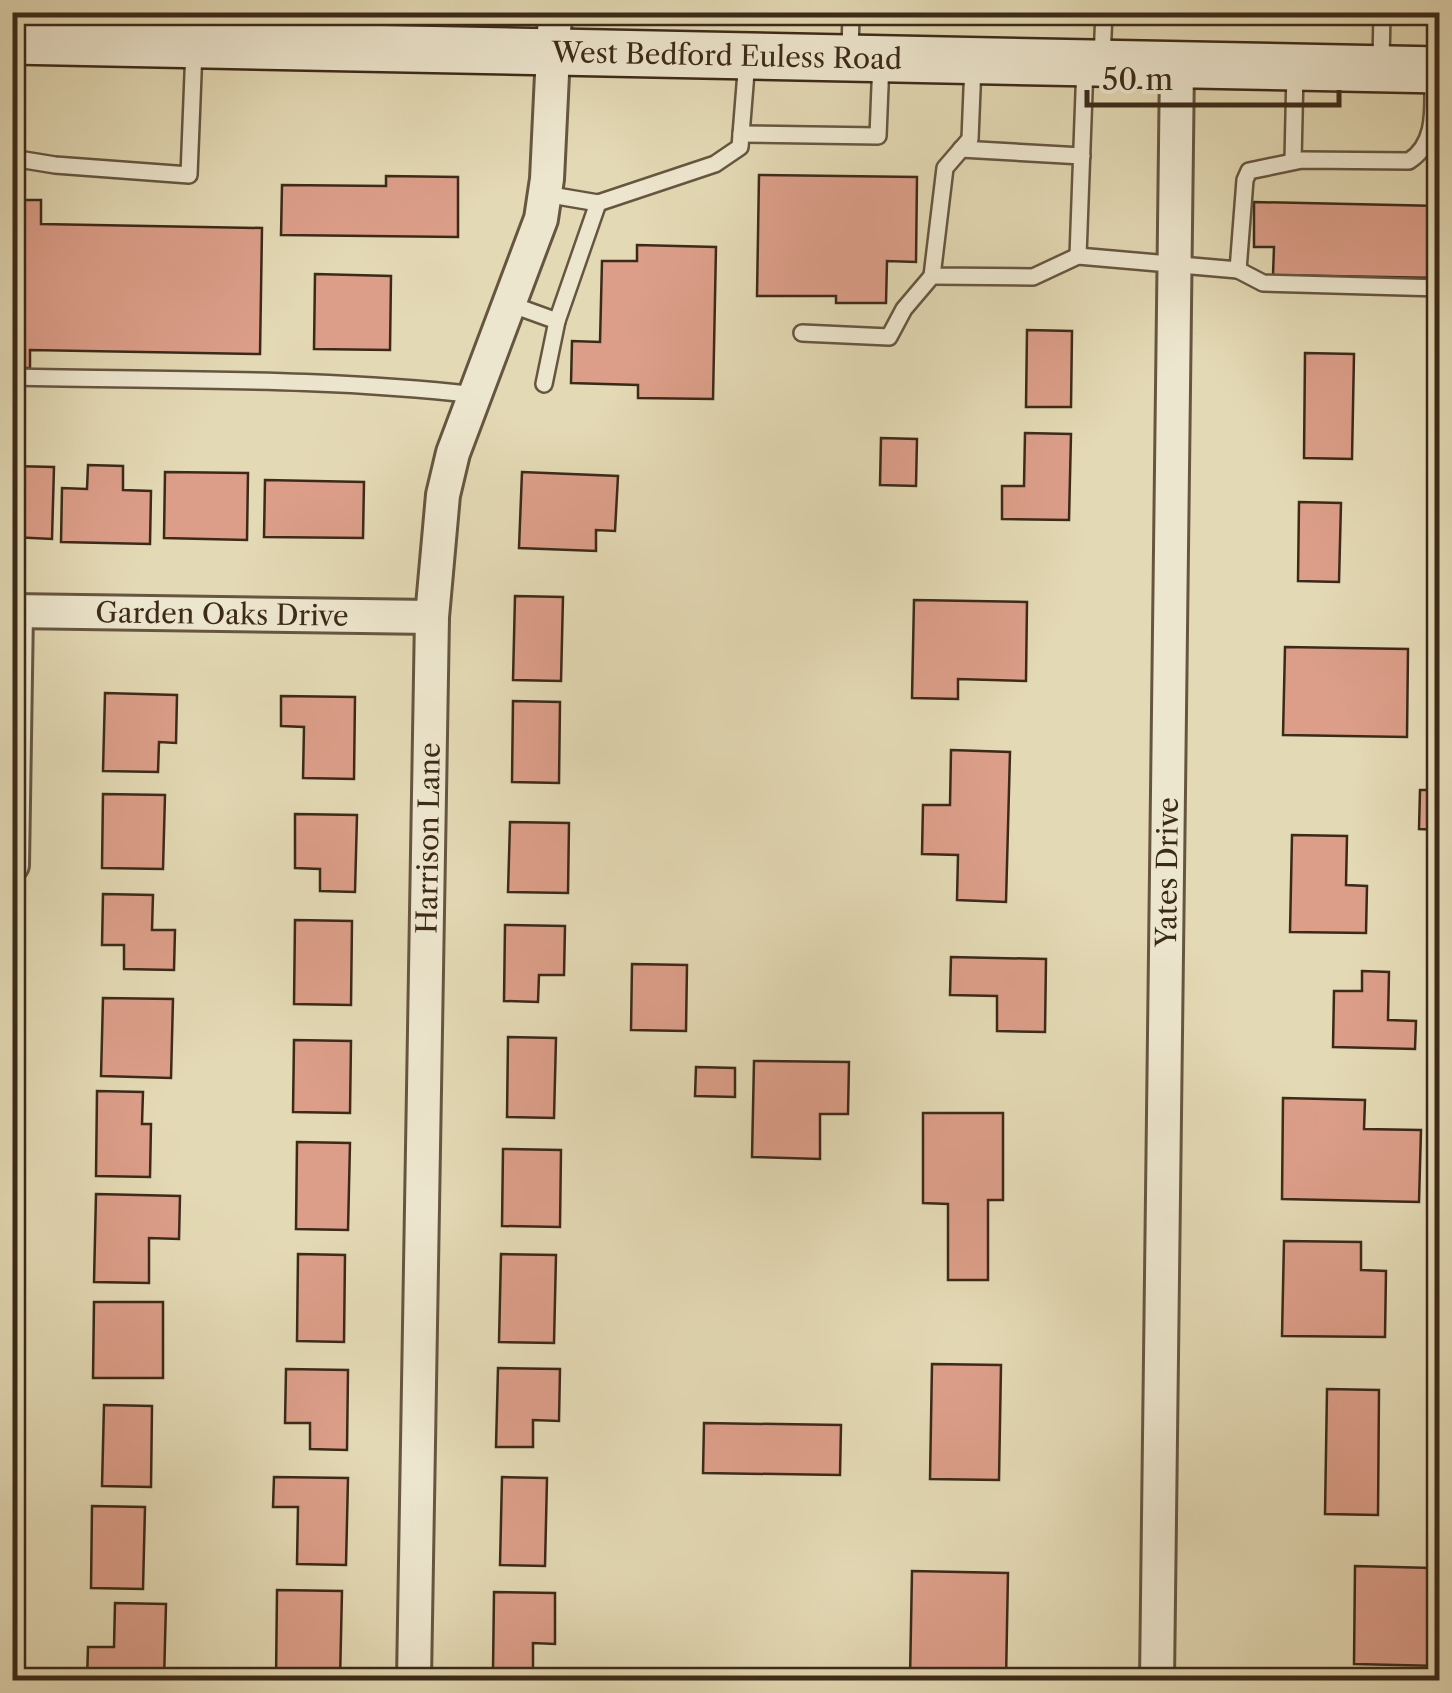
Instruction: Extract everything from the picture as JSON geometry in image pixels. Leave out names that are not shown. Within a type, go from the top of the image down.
[{"type":"main road","name":"West Bedford Euless Road","points":[[12,41],[118,28],[194,45],[554,32],[747,56],[1436,70]]},
{"type":"street","name":"Harrison Lane","points":[[414,1680],[432,617],[442,495],[453,454],[542,219],[554,32]]},
{"type":"street","name":"Yates Drive","points":[[1157,1680],[1177,65]]},
{"type":"street","name":"Garden Oaks Drive","points":[[14,611],[432,617]]},
{"type":"street","points":[[12,865],[14,611]]},
{"type":"lane","points":[[742,134],[878,136],[865,58],[852,12]]},
{"type":"lane","points":[[1078,256],[1082,156],[1104,12]]},
{"type":"lane","points":[[1380,69],[1382,12]]},
{"type":"lane","points":[[12,158],[189,175],[194,45]]},
{"type":"lane","points":[[545,194],[598,203],[715,164],[740,147],[747,56]]},
{"type":"lane","points":[[802,333],[888,337],[904,309],[932,276],[945,168],[970,139],[973,61]]},
{"type":"lane","points":[[1293,162],[1295,67]]},
{"type":"lane","points":[[1238,270],[1249,171],[1293,162],[1409,160],[1422,153],[1431,127],[1436,70]]},
{"type":"lane","points":[[961,149],[1082,156]]},
{"type":"lane","points":[[544,384],[557,321],[598,203]]},
{"type":"lane","points":[[932,276],[1033,277],[1078,256],[1238,270],[1263,283],[1440,288]]},
{"type":"lane","points":[[510,304],[557,321]]},
{"type":"lane","points":[[12,377],[275,380],[399,386],[475,395]]},
{"type":"building","points":[[759,175],[917,177],[916,262],[887,261],[886,303],[836,303],[836,296],[757,296]]},
{"type":"building","points":[[386,176],[458,177],[458,237],[281,235],[282,185],[386,186]]},
{"type":"building","points":[[12,200],[41,200],[41,224],[262,228],[260,354],[30,350],[30,368],[12,368]]},
{"type":"building","points":[[1254,202],[1440,206],[1440,278],[1273,275],[1274,247],[1254,247]]},
{"type":"building","points":[[637,245],[716,247],[713,399],[638,398],[638,385],[571,383],[572,341],[600,342],[602,261],[637,261]]},
{"type":"building","points":[[315,274],[391,276],[390,350],[314,349]]},
{"type":"building","points":[[1027,330],[1072,331],[1071,407],[1026,407]]},
{"type":"building","points":[[1305,353],[1354,354],[1352,459],[1304,458]]},
{"type":"building","points":[[1025,433],[1071,434],[1069,520],[1002,519],[1002,486],[1024,486]]},
{"type":"building","points":[[881,438],[917,439],[916,486],[880,485]]},
{"type":"building","points":[[88,465],[123,466],[123,490],[151,491],[150,544],[61,542],[62,488],[87,489]]},
{"type":"building","points":[[12,466],[54,467],[52,539],[12,537]]},
{"type":"building","points":[[165,472],[248,473],[247,540],[164,538]]},
{"type":"building","points":[[522,472],[618,476],[615,531],[596,530],[596,551],[519,548]]},
{"type":"building","points":[[265,480],[364,482],[363,538],[264,537]]},
{"type":"building","points":[[1299,502],[1341,503],[1339,582],[1298,581]]},
{"type":"building","points":[[515,596],[563,597],[561,681],[513,680]]},
{"type":"building","points":[[914,600],[1027,602],[1026,681],[958,679],[958,699],[912,698]]},
{"type":"building","points":[[1285,647],[1408,649],[1407,737],[1283,735]]},
{"type":"building","points":[[105,693],[177,695],[176,743],[159,742],[158,772],[103,771]]},
{"type":"building","points":[[281,696],[355,697],[354,779],[303,778],[304,727],[281,726]]},
{"type":"building","points":[[513,701],[560,702],[559,783],[512,782]]},
{"type":"building","points":[[951,750],[1010,752],[1006,902],[957,900],[958,855],[922,854],[923,805],[950,805]]},
{"type":"building","points":[[1420,790],[1440,790],[1440,830],[1419,829]]},
{"type":"building","points":[[103,794],[165,795],[163,869],[102,868]]},
{"type":"building","points":[[295,814],[357,815],[355,892],[320,891],[320,869],[295,868]]},
{"type":"building","points":[[510,822],[569,823],[568,893],[508,892]]},
{"type":"building","points":[[1292,835],[1347,836],[1346,885],[1367,886],[1366,933],[1290,932]]},
{"type":"building","points":[[103,894],[153,895],[152,930],[175,930],[174,970],[124,969],[124,945],[102,945]]},
{"type":"building","points":[[295,920],[352,921],[351,1005],[294,1004]]},
{"type":"building","points":[[505,925],[565,926],[564,975],[539,975],[538,1002],[504,1001]]},
{"type":"building","points":[[951,957],[1046,959],[1045,1032],[997,1031],[997,996],[950,995]]},
{"type":"building","points":[[632,964],[687,965],[686,1031],[631,1030]]},
{"type":"building","points":[[1362,971],[1389,972],[1388,1020],[1416,1021],[1415,1049],[1333,1047],[1334,991],[1362,991]]},
{"type":"building","points":[[103,998],[173,999],[171,1078],[101,1076]]},
{"type":"building","points":[[508,1037],[556,1038],[554,1118],[507,1117]]},
{"type":"building","points":[[294,1040],[351,1041],[350,1113],[293,1112]]},
{"type":"building","points":[[754,1061],[849,1062],[848,1114],[820,1114],[820,1159],[752,1157]]},
{"type":"building","points":[[696,1067],[735,1068],[735,1097],[695,1096]]},
{"type":"building","points":[[97,1091],[143,1092],[142,1124],[151,1124],[150,1177],[96,1176]]},
{"type":"building","points":[[1283,1098],[1365,1100],[1364,1129],[1421,1130],[1419,1202],[1282,1199]]},
{"type":"building","points":[[923,1113],[1003,1113],[1003,1200],[988,1200],[988,1280],[948,1280],[948,1204],[923,1203]]},
{"type":"building","points":[[297,1142],[350,1143],[348,1230],[296,1229]]},
{"type":"building","points":[[503,1149],[561,1150],[560,1227],[502,1226]]},
{"type":"building","points":[[96,1194],[180,1196],[179,1239],[149,1238],[149,1283],[94,1282]]},
{"type":"building","points":[[1284,1241],[1361,1242],[1361,1270],[1386,1271],[1385,1337],[1282,1336]]},
{"type":"building","points":[[298,1254],[345,1255],[344,1342],[297,1341]]},
{"type":"building","points":[[501,1254],[556,1255],[554,1343],[499,1342]]},
{"type":"building","points":[[94,1302],[163,1302],[163,1378],[93,1378]]},
{"type":"building","points":[[932,1364],[1001,1365],[999,1480],[930,1479]]},
{"type":"building","points":[[498,1368],[560,1369],[559,1421],[533,1420],[533,1447],[496,1447]]},
{"type":"building","points":[[286,1369],[348,1370],[347,1450],[310,1449],[310,1423],[285,1423]]},
{"type":"building","points":[[1327,1389],[1379,1390],[1378,1515],[1325,1514]]},
{"type":"building","points":[[104,1405],[152,1406],[151,1487],[102,1486]]},
{"type":"building","points":[[704,1423],[841,1425],[840,1475],[703,1473]]},
{"type":"building","points":[[274,1477],[348,1478],[346,1565],[297,1564],[298,1507],[273,1507]]},
{"type":"building","points":[[502,1477],[547,1478],[545,1566],[500,1565]]},
{"type":"building","points":[[92,1506],[145,1507],[143,1589],[91,1588]]},
{"type":"building","points":[[1355,1566],[1432,1568],[1431,1627],[1440,1627],[1440,1666],[1354,1664]]},
{"type":"building","points":[[912,1571],[1008,1573],[1006,1680],[910,1679]]},
{"type":"building","points":[[277,1590],[342,1591],[340,1680],[276,1679]]},
{"type":"building","points":[[494,1592],[555,1593],[555,1644],[533,1643],[533,1671],[493,1671]]},
{"type":"building","points":[[115,1603],[166,1604],[164,1680],[87,1680],[88,1647],[114,1647]]}]
